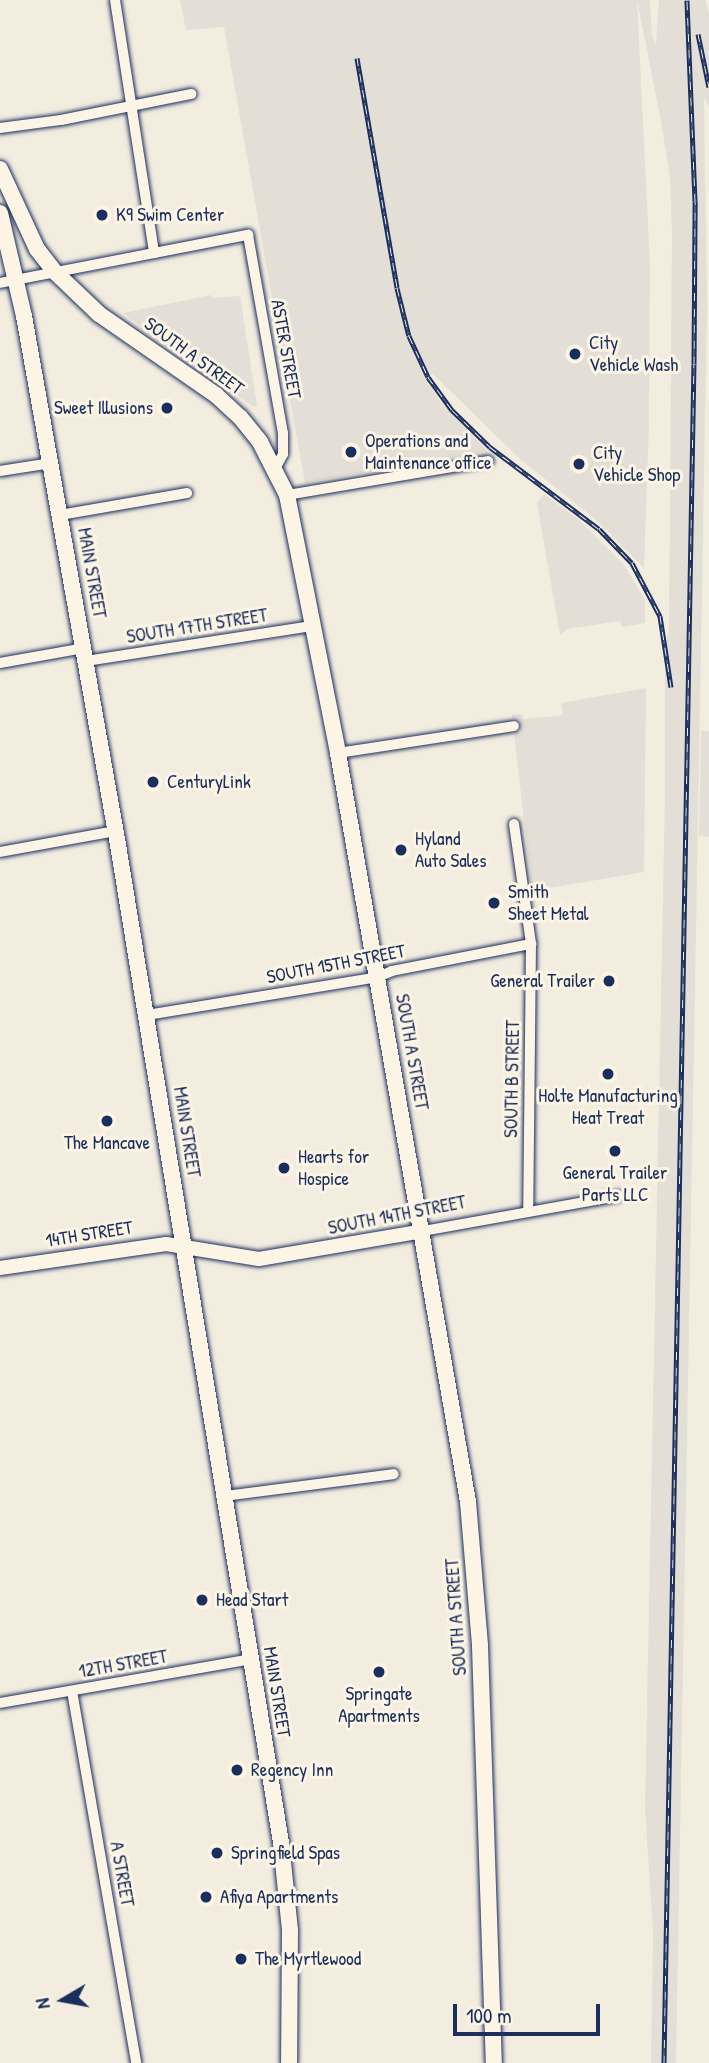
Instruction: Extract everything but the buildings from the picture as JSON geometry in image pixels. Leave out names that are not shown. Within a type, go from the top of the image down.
[{"type":"main road","name":"SOUTH A STREET","points":[[0,169],[37,249],[55,272],[99,314],[216,395],[240,417],[275,469],[287,495],[338,753],[468,1502],[474,1563],[494,2063]]},
{"type":"main road","name":"MAIN STREET","points":[[0,213],[17,280],[116,831],[288,1894],[289,2063]]},
{"type":"main road","name":"SOUTH 14TH STREET","points":[[184,1246],[260,1259],[423,1231]]},
{"type":"main road","name":"14TH STREET","points":[[0,1268],[135,1246],[184,1246]]},
{"type":"street","points":[[0,283],[154,253],[115,0]]},
{"type":"street","points":[[0,128],[191,94]]},
{"type":"street","name":"ASTER STREET","points":[[154,253],[247,235],[283,433],[283,454],[275,469]]},
{"type":"street","points":[[287,495],[488,461]]},
{"type":"street","points":[[0,471],[51,463]]},
{"type":"street","points":[[60,515],[187,493]]},
{"type":"street","name":"SOUTH 17TH STREET","points":[[0,663],[313,626]]},
{"type":"street","points":[[338,753],[514,726]]},
{"type":"street","name":"SOUTH B STREET","points":[[514,824],[531,944],[528,1210]]},
{"type":"street","points":[[0,852],[116,831]]},
{"type":"street","name":"SOUTH 15TH STREET","points":[[147,1014],[378,977],[391,971],[531,944]]},
{"type":"street","name":"SOUTH 14TH STREET","points":[[423,1231],[528,1210],[618,1196]]},
{"type":"street","points":[[225,1496],[394,1474]]},
{"type":"street","name":"12TH STREET","points":[[0,1703],[251,1660]]},
{"type":"street","name":"A STREET","points":[[72,1691],[136,2063]]},
{"type":"shaded area","points":[[180,0],[637,0],[650,264],[649,425],[644,568],[594,518],[521,460],[433,374],[424,376],[440,401],[488,451],[305,483],[224,27],[186,30]]},
{"type":"shaded area","points":[[637,0],[650,0],[652,36],[656,45],[659,0],[705,0],[709,14],[709,107],[704,97],[707,307],[676,2063],[651,2063],[653,1933],[645,1808],[665,793],[665,656],[669,625],[672,234],[670,178]]},
{"type":"shaded area","points":[[211,295],[212,298],[240,296],[257,406],[254,407],[123,313]]},
{"type":"shaded area","points":[[544,494],[578,519],[624,565],[645,600],[645,623],[622,627],[620,621],[567,629],[560,635],[537,503]]},
{"type":"shaded area","points":[[646,688],[644,872],[532,891],[512,715],[523,714],[523,719],[563,715],[561,703]]},
{"type":"shaded area","points":[[701,731],[709,731],[709,837],[699,836]]},
{"type":"railway","points":[[664,2063],[694,364],[695,201],[687,0]]},
{"type":"railway","points":[[698,34],[709,87]]},
{"type":"railway","points":[[357,58],[397,288],[409,336],[428,377],[452,410],[490,447],[599,529],[632,563],[660,616],[671,687]]},
{"type":"place","name":"K9 Swim Center","points":[[102,215]]},
{"type":"place","name":"City Vehicle Wash","points":[[575,354]]},
{"type":"place","name":"Sweet Illusions","points":[[167,408]]},
{"type":"place","name":"Operations and Maintenance office","points":[[351,452]]},
{"type":"place","name":"City Vehicle Shop","points":[[579,464]]},
{"type":"place","name":"CenturyLink","points":[[153,782]]},
{"type":"place","name":"Hyland Auto Sales","points":[[401,850]]},
{"type":"place","name":"Smith Sheet Metal","points":[[494,903]]},
{"type":"place","name":"General Trailer","points":[[609,981]]},
{"type":"place","name":"Holte Manufacturing Heat Treat","points":[[608,1074]]},
{"type":"place","name":"The Mancave","points":[[107,1121]]},
{"type":"place","name":"General Trailer Parts LLC","points":[[615,1151]]},
{"type":"place","name":"Hearts for Hospice","points":[[284,1168]]},
{"type":"place","name":"Head Start","points":[[202,1600]]},
{"type":"place","name":"Springate Apartments","points":[[379,1672]]},
{"type":"place","name":"Regency Inn","points":[[237,1770]]},
{"type":"place","name":"Springfield Spas","points":[[217,1853]]},
{"type":"place","name":"Afiya Apartments","points":[[206,1897]]},
{"type":"place","name":"The Myrtlewood","points":[[241,1959]]}]
